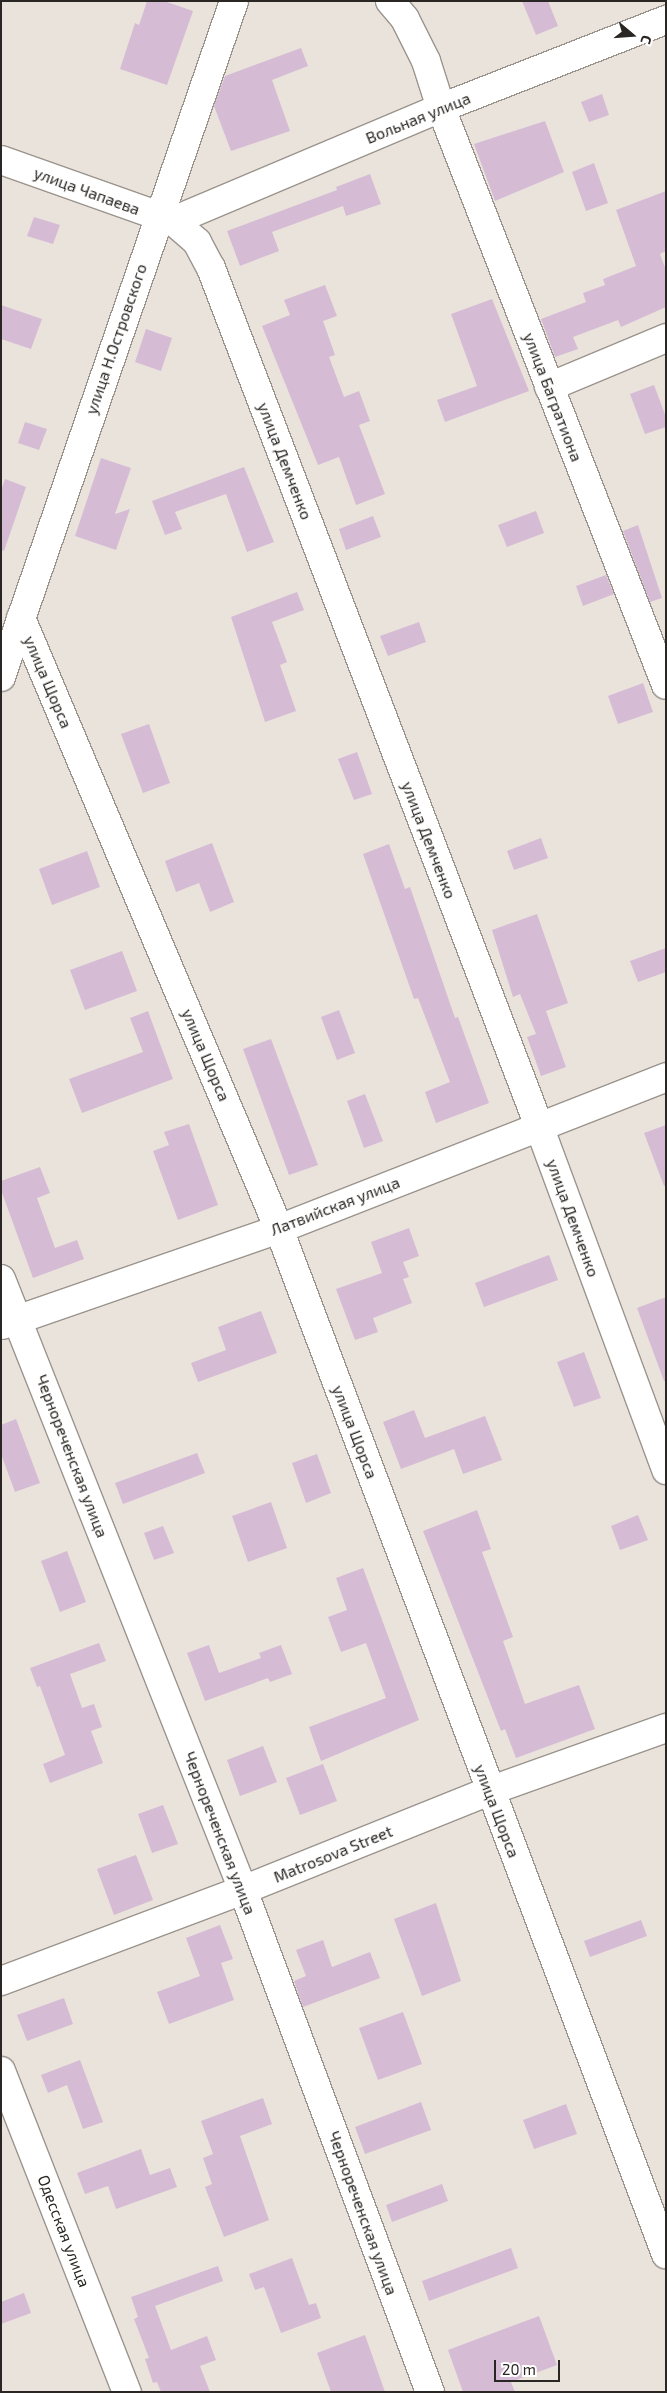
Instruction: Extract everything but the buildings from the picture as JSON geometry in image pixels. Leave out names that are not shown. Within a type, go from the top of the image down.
[{"type":"street","name":"улица Н.Островского","points":[[1,677],[166,219],[234,1]]},
{"type":"street","name":"улица Багратиона","points":[[390,1],[405,19],[426,61],[441,108],[549,387],[660,650],[666,685]]},
{"type":"street","name":"Вольная улица","points":[[166,219],[666,20]]},
{"type":"street","name":"улица Чапаева","points":[[1,160],[166,219]]},
{"type":"street","name":"улица Демченко","points":[[166,219],[197,242],[221,290],[539,1126],[666,1470]]},
{"type":"street","points":[[549,387],[666,338]]},
{"type":"street","name":"улица Щорса","points":[[21,618],[279,1229],[489,1791],[666,2254]]},
{"type":"street","name":"Латвийская улица","points":[[10,1322],[279,1229],[666,1077]]},
{"type":"street","name":"Чернореченская улица","points":[[1,1279],[10,1322],[243,1890],[430,2392]]},
{"type":"street","name":"Matrosova Street","points":[[1,1981],[243,1890],[489,1791],[666,1728]]},
{"type":"street","name":"Одесская улица","points":[[1,2070],[127,2392]]}]
